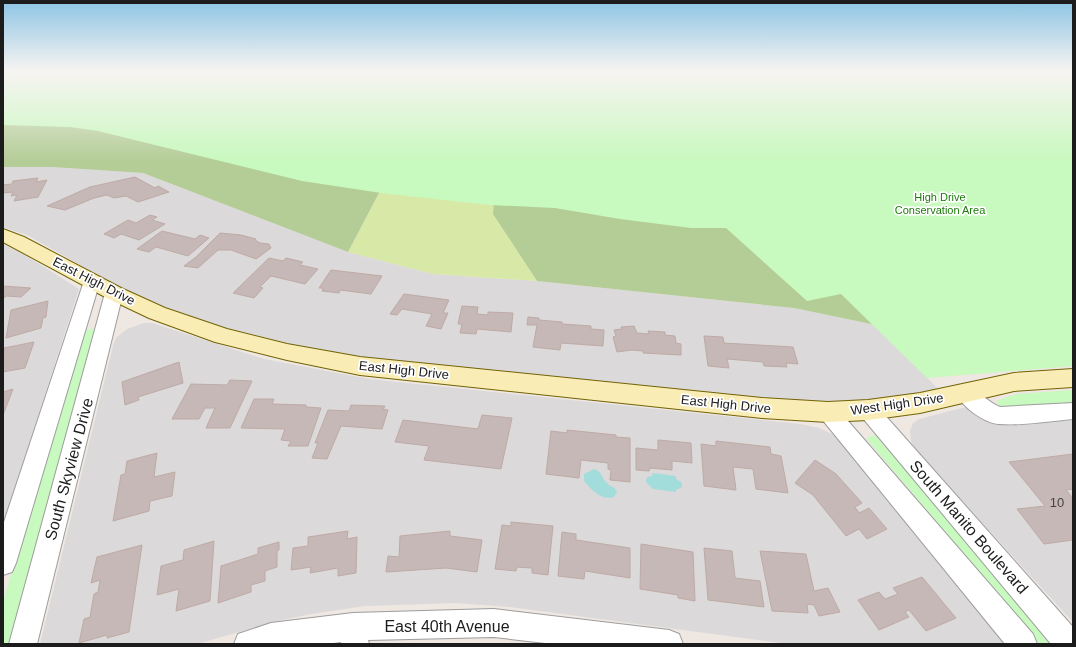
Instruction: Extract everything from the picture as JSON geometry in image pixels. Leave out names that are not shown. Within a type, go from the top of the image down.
[{"type":"main road","name":"East High Drive","points":[[3,235],[114,293],[157,313],[223,336],[287,352],[360,366],[762,408],[828,412]]},
{"type":"main road","name":"West High Drive","points":[[828,412],[868,410],[920,403],[1014,382],[1073,378]]},
{"type":"street","points":[[3,563],[92,281]]},
{"type":"street","name":"South Skyview Drive","points":[[23,644],[114,293]]},
{"type":"street","points":[[965,393],[985,410],[998,416],[1073,411]]},
{"type":"street","name":"South Manito Boulevard","points":[[868,410],[1069,644]]},
{"type":"street","points":[[828,412],[1023,644]]},
{"type":"street","name":"East 40th Avenue","points":[[248,644],[271,637],[354,636],[494,623],[669,644]]},
{"type":"shaded area","points":[[3,167],[52,167],[143,173],[348,252],[433,274],[537,281],[794,308],[876,325],[937,388],[934,391],[906,396],[854,401],[792,402],[359,358],[314,351],[227,329],[176,312],[124,290],[29,236],[3,227]]},
{"type":"shaded area","points":[[3,244],[25,255],[79,289],[3,525]]},
{"type":"shaded area","points":[[144,323],[152,323],[264,359],[369,379],[800,424],[819,428],[846,443],[1011,644],[788,644],[510,607],[456,603],[365,606],[311,614],[273,622],[197,644],[40,644],[114,342],[117,337],[127,329]]},
{"type":"shaded area","points":[[962,408],[973,409],[1011,424],[1073,419],[1073,622],[917,452],[911,441],[910,431],[913,423],[919,419]]},
{"type":"green space","points":[[3,101],[1050,101],[876,325],[794,308],[537,281],[493,214],[498,153],[401,151],[348,252],[143,173],[52,167],[3,167]]},
{"type":"green space","name":"High Drive Conservation Area","points":[[3,101],[1073,101],[1073,366],[927,378],[841,294],[807,301],[726,228],[691,228],[620,219],[555,208],[490,205],[388,194],[302,181],[98,131],[70,127],[3,125]]},
{"type":"green space","points":[[520,101],[536,101],[493,214],[537,281],[433,274],[348,252],[401,151]]},
{"type":"green space","points":[[98,328],[10,644],[3,644],[3,602],[84,330]]},
{"type":"green space","points":[[1073,390],[1073,402],[1002,409],[996,401],[1016,394]]},
{"type":"green space","points":[[875,435],[1056,644],[1040,644],[866,438]]},
{"type":"water","points":[[594,469],[600,473],[609,485],[615,488],[617,491],[614,497],[609,498],[597,494],[584,481],[584,474]]},
{"type":"water","points":[[653,473],[676,476],[676,479],[682,483],[682,487],[676,490],[676,492],[653,489],[646,482],[647,477],[652,476]]},
{"type":"building","points":[[135,177],[155,188],[158,186],[169,192],[138,202],[126,196],[114,198],[107,195],[94,198],[65,210],[47,206],[90,187]]},
{"type":"building","points":[[38,178],[36,182],[47,180],[38,197],[14,201],[17,195],[11,196],[13,192],[3,193],[3,185],[12,184],[13,181]]},
{"type":"building","points":[[150,215],[157,217],[152,220],[165,224],[139,240],[121,234],[114,238],[104,234],[128,220],[136,223]]},
{"type":"building","points":[[162,231],[195,239],[200,235],[209,238],[188,256],[156,247],[149,252],[137,249]]},
{"type":"building","points":[[220,233],[241,235],[256,239],[255,240],[260,243],[269,244],[271,248],[256,259],[231,250],[218,250],[198,268],[184,266],[196,257]]},
{"type":"building","points":[[269,258],[283,261],[286,258],[303,262],[300,265],[318,269],[305,284],[271,276],[260,287],[263,288],[254,298],[233,293]]},
{"type":"building","points":[[331,270],[382,276],[371,294],[340,290],[339,293],[322,291],[323,288],[319,288]]},
{"type":"building","points":[[3,286],[31,288],[21,297],[6,296],[3,299]]},
{"type":"building","points":[[404,294],[449,300],[443,313],[448,313],[441,329],[426,326],[432,314],[402,309],[397,315],[390,314]]},
{"type":"building","points":[[48,301],[46,317],[43,318],[41,328],[6,338],[11,310]]},
{"type":"building","points":[[462,306],[478,307],[477,314],[488,315],[488,312],[513,313],[511,332],[477,329],[476,334],[460,333],[462,324],[458,324]]},
{"type":"building","points":[[528,317],[539,318],[539,320],[562,322],[562,324],[591,326],[591,329],[604,330],[603,346],[561,343],[560,350],[533,347],[537,325],[527,325]]},
{"type":"building","points":[[634,326],[637,333],[649,334],[648,331],[665,332],[665,335],[675,336],[676,343],[681,344],[681,355],[643,353],[643,351],[632,350],[617,352],[613,337],[616,336],[614,330],[622,329],[621,327]]},
{"type":"building","points":[[704,336],[723,337],[724,343],[793,347],[798,364],[786,363],[787,367],[764,366],[763,362],[727,359],[729,368],[708,366]]},
{"type":"building","points":[[34,342],[25,368],[3,372],[4,348]]},
{"type":"building","points":[[179,362],[183,383],[138,397],[139,400],[125,405],[122,382]]},
{"type":"building","points":[[230,380],[252,381],[230,428],[206,428],[215,408],[205,408],[199,419],[172,419],[191,384],[227,385]]},
{"type":"building","points":[[13,389],[3,415],[3,392]]},
{"type":"building","points":[[254,399],[274,399],[272,404],[306,405],[306,407],[321,408],[308,446],[288,446],[291,441],[281,440],[285,429],[241,428]]},
{"type":"building","points":[[351,405],[385,406],[383,409],[388,410],[382,429],[341,426],[327,459],[312,458],[318,443],[315,443],[328,410],[349,411]]},
{"type":"building","points":[[482,415],[512,418],[501,469],[424,460],[429,446],[395,442],[403,420],[478,429]]},
{"type":"building","points":[[567,430],[616,435],[616,437],[630,438],[630,482],[610,480],[611,470],[608,469],[608,463],[581,460],[579,478],[546,474],[551,431],[567,433]]},
{"type":"building","points":[[658,440],[691,443],[692,463],[672,461],[672,470],[650,468],[649,471],[636,470],[636,448],[658,450]]},
{"type":"building","points":[[716,441],[770,447],[771,454],[781,456],[788,493],[756,489],[753,469],[733,467],[736,490],[704,486],[701,444],[716,446]]},
{"type":"building","points":[[157,453],[154,477],[175,472],[172,496],[150,501],[149,511],[113,521],[121,475],[125,474],[127,461]]},
{"type":"building","points":[[1073,454],[1073,489],[1066,490],[1073,498],[1073,540],[1044,544],[1017,509],[1045,506],[1009,462]]},
{"type":"building","points":[[815,460],[836,474],[862,503],[855,507],[859,513],[869,508],[887,529],[867,539],[859,529],[846,536],[813,495],[795,483]]},
{"type":"building","points":[[511,522],[553,526],[548,575],[532,573],[532,568],[517,567],[516,571],[495,569],[502,525],[511,526]]},
{"type":"building","points":[[348,531],[347,539],[357,537],[356,573],[338,576],[338,568],[310,573],[311,567],[291,570],[293,548],[308,546],[308,537]]},
{"type":"building","points":[[450,531],[450,536],[482,540],[477,572],[446,568],[386,572],[388,556],[399,557],[400,536]]},
{"type":"building","points":[[562,532],[576,534],[576,540],[630,548],[630,578],[585,571],[584,579],[558,576]]},
{"type":"building","points":[[214,541],[210,601],[176,611],[179,589],[157,595],[161,566],[183,560],[184,550]]},
{"type":"building","points":[[279,542],[279,550],[277,551],[277,567],[265,571],[265,581],[251,585],[251,592],[218,603],[221,566],[258,554],[258,548]]},
{"type":"building","points":[[641,544],[693,552],[695,601],[678,598],[678,595],[640,589]]},
{"type":"building","points":[[142,545],[129,632],[107,638],[107,635],[79,643],[84,619],[90,617],[94,594],[98,592],[100,580],[91,583],[97,557]]},
{"type":"building","points":[[704,548],[732,551],[735,578],[760,581],[764,607],[708,600]]},
{"type":"building","points":[[760,551],[806,554],[814,591],[828,588],[840,612],[819,616],[814,605],[807,604],[808,613],[772,611]]},
{"type":"building","points":[[922,577],[956,618],[926,631],[909,610],[905,612],[909,617],[879,630],[858,600],[879,592],[885,599],[898,594],[893,588]]}]
